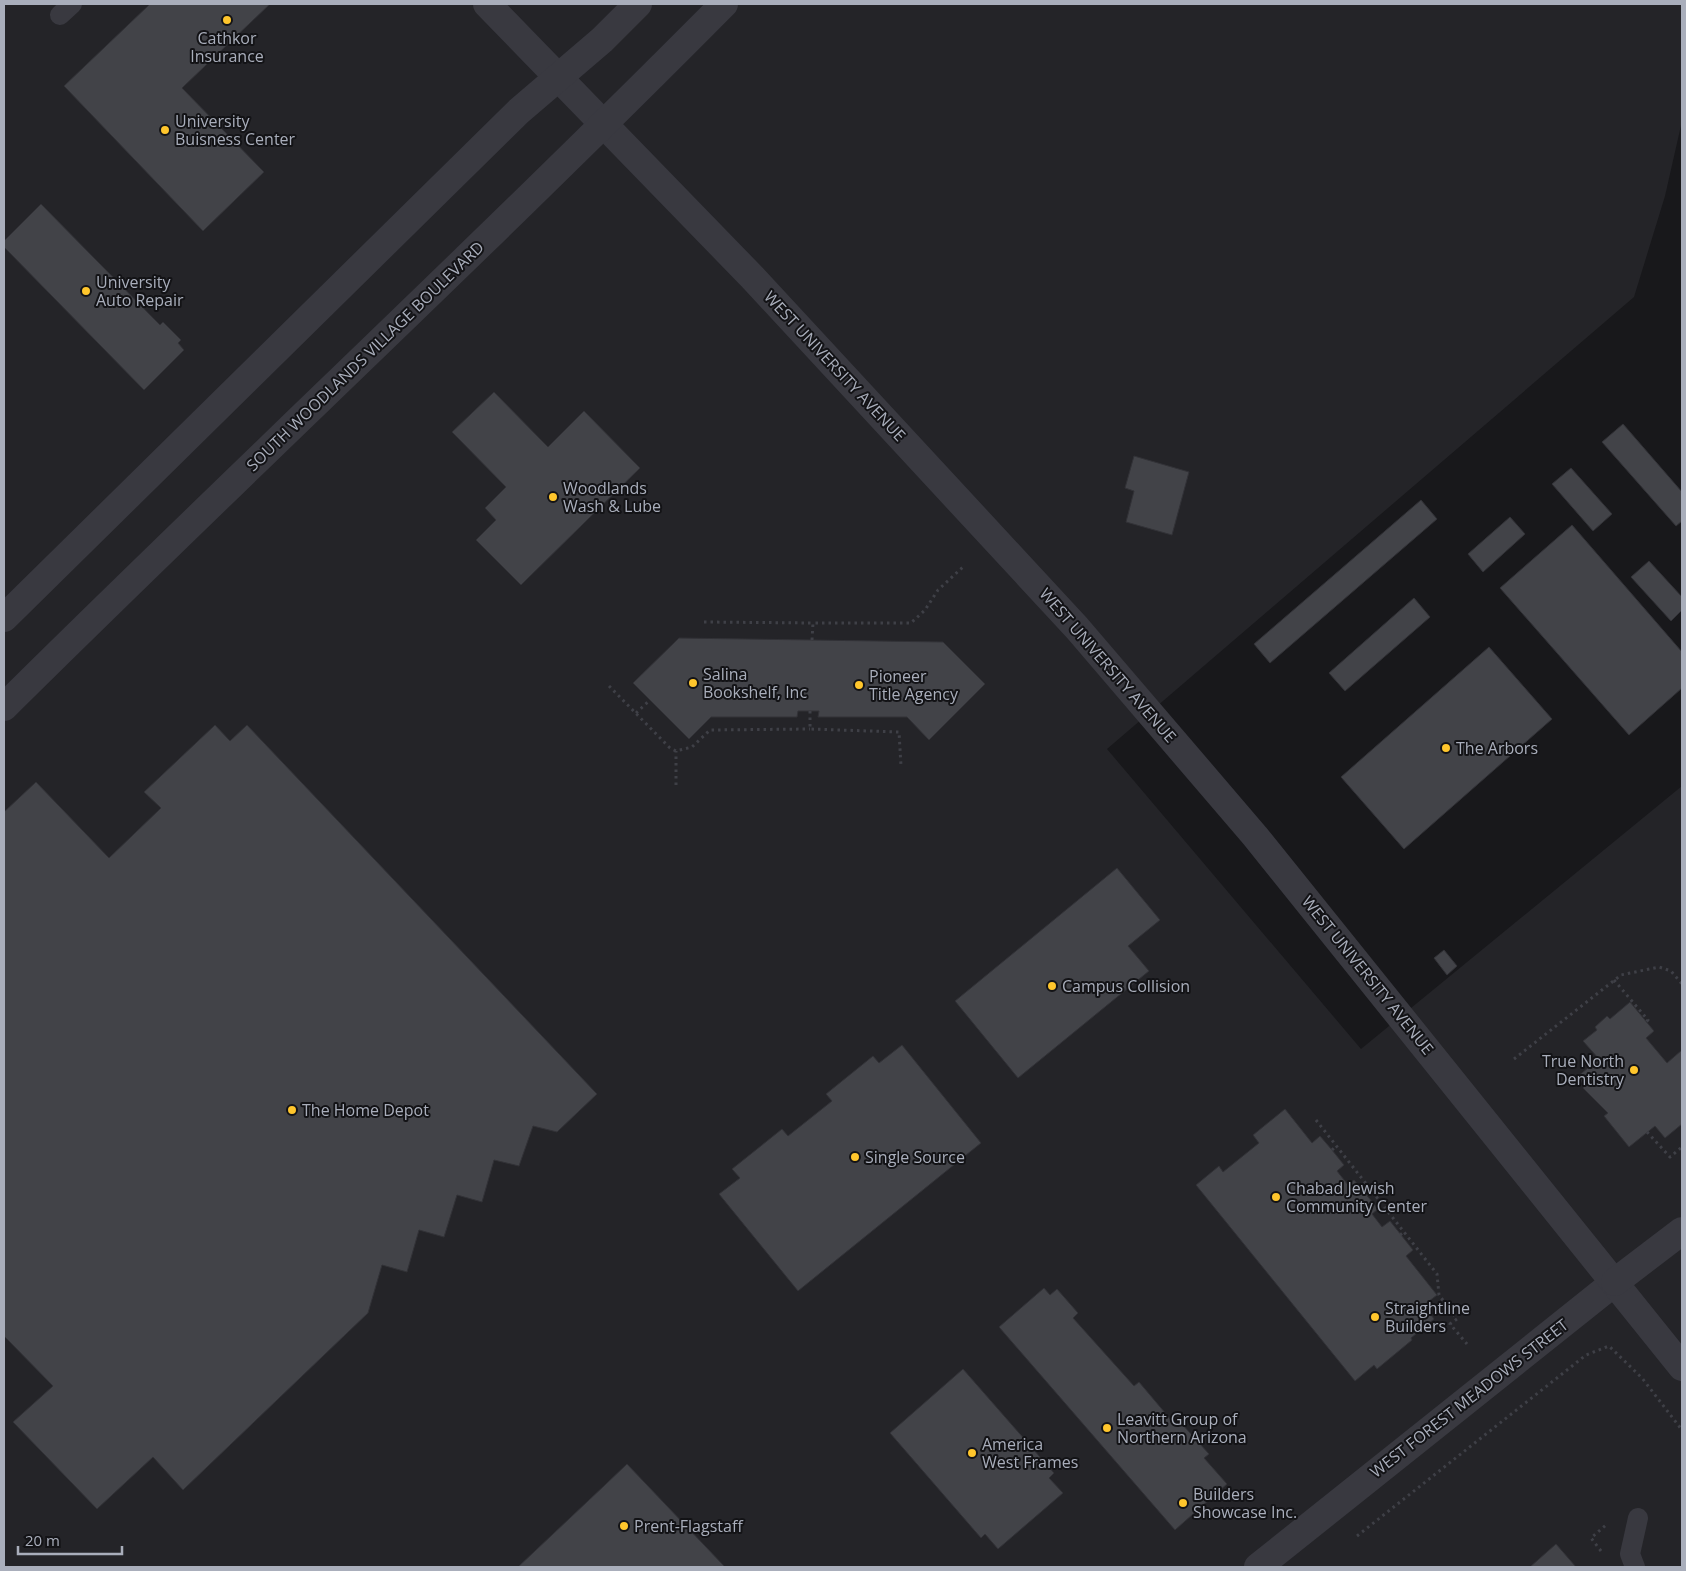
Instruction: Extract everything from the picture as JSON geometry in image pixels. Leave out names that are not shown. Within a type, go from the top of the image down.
[{"type":"street","name":"WEST UNIVERSITY AVENUE","points":[[487,4],[753,278],[1077,628],[1256,836],[1682,1367]]},
{"type":"street","points":[[4,618],[519,111],[602,40],[638,4]]},
{"type":"street","name":"SOUTH WOODLANDS VILLAGE BOULEVARD","points":[[4,707],[138,574],[605,124],[724,4]]},
{"type":"street","name":"WEST FOREST MEADOWS STREET","points":[[1258,1567],[1615,1282],[1682,1231]]},
{"type":"lane","points":[[1635,1567],[1630,1554],[1638,1518]]},
{"type":"path","points":[[704,622],[911,624],[926,610],[938,590],[964,566]]},
{"type":"path","points":[[812,623],[812,640]]},
{"type":"path","points":[[609,686],[670,748],[676,751],[692,747],[710,730],[810,729],[899,732],[901,766]]},
{"type":"path","points":[[636,713],[650,700]]},
{"type":"path","points":[[810,711],[810,729]]},
{"type":"path","points":[[676,751],[676,784]]},
{"type":"path","points":[[1514,1059],[1621,975],[1660,967],[1671,970],[1682,984]]},
{"type":"path","points":[[1614,980],[1648,1020],[1646,1022]]},
{"type":"path","points":[[1316,1120],[1437,1274],[1439,1295],[1456,1319],[1450,1324],[1467,1344]]},
{"type":"path","points":[[1648,1132],[1670,1157],[1682,1147]]},
{"type":"path","points":[[1332,1150],[1336,1146]]},
{"type":"path","points":[[1366,1195],[1371,1190]]},
{"type":"path","points":[[1400,1234],[1404,1232]]},
{"type":"path","points":[[1357,1536],[1586,1355],[1609,1346],[1642,1378],[1682,1430]]},
{"type":"shaded area","points":[[4,4],[1682,4],[1682,121],[1665,196],[1634,297],[1107,749],[1361,1049],[1682,786],[1682,1567],[4,1567]]},
{"type":"building","name":"University Buisness Center","points":[[150,4],[270,4],[182,88],[264,172],[203,231],[64,86]]},
{"type":"building","name":"University Auto Repair","points":[[41,204],[160,325],[163,322],[181,340],[178,343],[184,350],[144,390],[4,247],[4,241]]},
{"type":"building","name":"Woodlands Wash & Lube","points":[[494,392],[548,447],[584,411],[640,468],[521,585],[476,540],[496,520],[485,508],[506,487],[452,432]]},
{"type":"building","points":[[1623,424],[1682,492],[1682,521],[1676,526],[1602,442]]},
{"type":"building","points":[[1134,456],[1189,472],[1172,535],[1126,522],[1134,491],[1125,488]]},
{"type":"building","points":[[1571,468],[1612,514],[1593,531],[1552,484]]},
{"type":"building","points":[[1421,500],[1437,519],[1270,663],[1254,644]]},
{"type":"building","points":[[1510,517],[1525,534],[1483,572],[1468,554]]},
{"type":"building","points":[[1572,525],[1682,652],[1682,688],[1629,735],[1500,588]]},
{"type":"building","points":[[1649,561],[1682,597],[1682,610],[1671,621],[1631,577]]},
{"type":"building","points":[[1414,598],[1430,617],[1345,691],[1329,673]]},
{"type":"building","points":[[679,638],[943,642],[985,684],[929,740],[907,717],[818,717],[819,711],[798,711],[797,717],[711,717],[689,739],[633,683]]},
{"type":"building","name":"The Arbors","points":[[1489,647],[1552,719],[1404,849],[1341,777]]},
{"type":"building","name":"The Home Depot","points":[[215,725],[230,741],[247,725],[597,1094],[557,1132],[533,1126],[519,1166],[494,1160],[482,1202],[457,1195],[444,1237],[419,1230],[407,1272],[382,1265],[368,1313],[183,1490],[153,1457],[97,1509],[13,1422],[53,1386],[4,1336],[4,812],[36,782],[109,858],[161,808],[144,792]]},
{"type":"building","name":"Campus Collision","points":[[1117,868],[1160,920],[1128,946],[1149,971],[1018,1078],[955,1001]]},
{"type":"building","points":[[1444,950],[1457,966],[1447,975],[1434,958]]},
{"type":"building","name":"True North Dentistry","points":[[1630,1002],[1654,1031],[1646,1038],[1667,1063],[1682,1050],[1682,1124],[1665,1138],[1655,1126],[1629,1147],[1604,1116],[1608,1113],[1583,1088],[1585,1086],[1577,1077],[1599,1059],[1583,1041],[1597,1030],[1595,1027],[1607,1016],[1610,1019]]},
{"type":"building","name":"Single Source","points":[[902,1045],[981,1143],[798,1291],[719,1194],[740,1178],[732,1169],[782,1129],[788,1136],[832,1101],[826,1094],[873,1056],[879,1063]]},
{"type":"building","points":[[1285,1109],[1312,1143],[1320,1136],[1332,1150],[1344,1165],[1337,1171],[1348,1185],[1354,1180],[1378,1209],[1372,1214],[1382,1227],[1390,1221],[1413,1250],[1406,1256],[1437,1295],[1424,1305],[1434,1319],[1377,1369],[1374,1365],[1355,1381],[1196,1185],[1219,1166],[1223,1172],[1259,1143],[1253,1135]]},
{"type":"building","points":[[1044,1288],[1050,1295],[1057,1289],[1078,1313],[1073,1318],[1134,1386],[1139,1382],[1177,1427],[1181,1423],[1209,1454],[1204,1458],[1227,1484],[1175,1530],[999,1327]]},
{"type":"building","name":"America West Frames","points":[[963,1369],[1054,1473],[1049,1478],[1063,1493],[998,1549],[985,1534],[981,1538],[890,1433]]},
{"type":"building","name":"Prent-Flagstaff","points":[[627,1464],[725,1567],[518,1567],[606,1484]]},
{"type":"building","points":[[1556,1544],[1576,1567],[1530,1567]]},
{"type":"place","name":"Cathkor Insurance","points":[[227,20]]},
{"type":"place","name":"University Buisness Center","points":[[165,130]]},
{"type":"place","name":"University Auto Repair","points":[[86,291]]},
{"type":"place","name":"Woodlands Wash & Lube","points":[[553,497]]},
{"type":"place","name":"Salina Bookshelf, Inc","points":[[693,683]]},
{"type":"place","name":"Pioneer Title Agency","points":[[859,685]]},
{"type":"place","name":"The Arbors","points":[[1446,748]]},
{"type":"place","name":"Campus Collision","points":[[1052,986]]},
{"type":"place","name":"True North Dentistry","points":[[1634,1070]]},
{"type":"place","name":"The Home Depot","points":[[292,1110]]},
{"type":"place","name":"Single Source","points":[[855,1157]]},
{"type":"place","name":"Chabad Jewish Community Center","points":[[1276,1197]]},
{"type":"place","name":"Straightline Builders","points":[[1375,1317]]},
{"type":"place","name":"Leavitt Group of Northern Arizona","points":[[1107,1428]]},
{"type":"place","name":"America West Frames","points":[[972,1453]]},
{"type":"place","name":"Builders Showcase Inc.","points":[[1183,1503]]},
{"type":"place","name":"Prent-Flagstaff","points":[[624,1526]]}]
